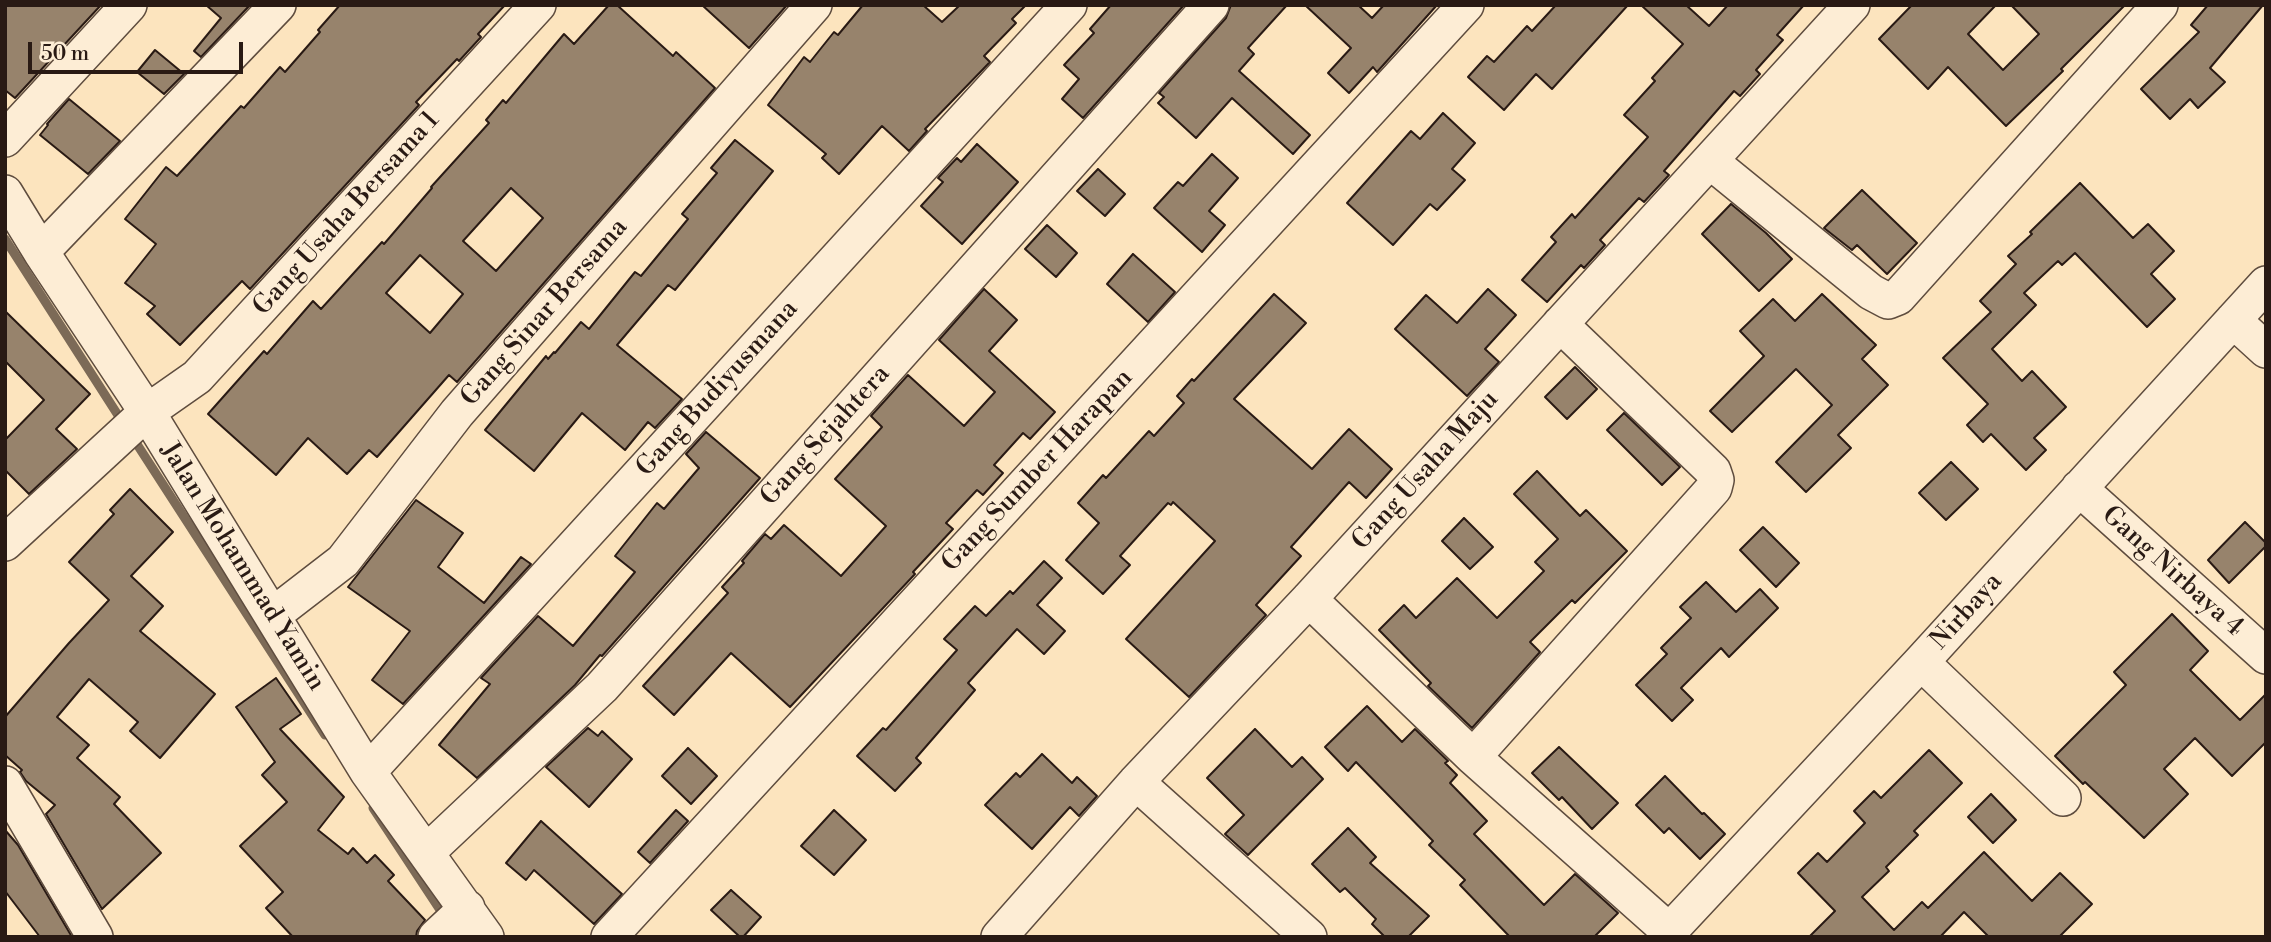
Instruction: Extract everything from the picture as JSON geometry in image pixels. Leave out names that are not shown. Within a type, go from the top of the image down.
[{"type":"street","points":[[5,139],[129,5]]},
{"type":"street","points":[[41,252],[278,5]]},
{"type":"street","name":"Gang Usaha Bersama 1","points":[[5,543],[146,412],[197,377],[538,5]]},
{"type":"street","name":"Gang Sinar Bersama","points":[[273,615],[344,561],[457,412],[814,5]]},
{"type":"street","name":"Gang Budiyusmana","points":[[368,772],[1069,5]]},
{"type":"street","name":"Gang Sejahtera","points":[[427,852],[602,687],[1211,5]]},
{"type":"street","name":"Gang Sumber Harapan","points":[[609,937],[1466,5]]},
{"type":"street","name":"Gang Usaha Maju","points":[[999,937],[1136,782],[1309,599],[1852,5]]},
{"type":"street","points":[[1710,161],[1871,292],[1888,301],[1898,297],[2160,5]]},
{"type":"street","name":"Jalan Mohammad Yamin","points":[[5,193],[146,412],[368,772],[476,923]]},
{"type":"street","name":"Nirbaya","points":[[1667,934],[1921,662],[2266,284]]},
{"type":"street","points":[[2233,320],[2266,350]]},
{"type":"street","points":[[1473,757],[1714,488],[1716,480],[1713,471],[1560,324]]},
{"type":"street","name":"Gang Nirbaya 4","points":[[2079,488],[2266,656]]},
{"type":"street","points":[[1309,599],[1473,757],[1667,934]]},
{"type":"street","points":[[1921,662],[2063,798]]},
{"type":"street","points":[[1136,782],[1309,937]]},
{"type":"street","points":[[5,784],[95,937]]},
{"type":"street","points":[[436,937],[476,923]]},
{"type":"building","points":[[5,5],[101,5],[15,98],[5,90]]},
{"type":"building","points":[[206,5],[250,5],[201,57],[194,51],[221,18]]},
{"type":"building","points":[[340,5],[505,5],[478,34],[481,37],[416,102],[419,105],[250,289],[242,281],[180,345],[147,314],[155,306],[125,283],[156,244],[125,219],[166,167],[177,176],[280,67],[285,72]]},
{"type":"building","points":[[609,5],[617,5],[673,56],[676,52],[715,88],[457,382],[449,375],[377,457],[369,450],[347,474],[308,438],[276,475],[208,414],[264,351],[267,354],[313,301],[321,309],[382,242],[384,244],[489,123],[486,120],[503,100],[506,103],[564,34],[574,44]],"holes":[[[511,188],[543,218],[496,271],[463,241]],[[420,255],[463,294],[430,333],[386,293]]]},
{"type":"building","points":[[702,5],[787,5],[749,48]]},
{"type":"building","points":[[863,5],[923,5],[942,22],[960,5],[1026,5],[1012,19],[1016,23],[984,56],[990,62],[925,129],[927,131],[909,151],[882,126],[839,174],[822,158],[826,154],[768,105],[804,57],[810,62],[834,32],[838,35]]},
{"type":"building","points":[[1111,5],[1184,5],[1083,118],[1062,99],[1079,79],[1064,65],[1094,33],[1090,29]]},
{"type":"building","points":[[1231,5],[1287,5],[1248,48],[1254,54],[1239,71],[1310,135],[1293,154],[1232,98],[1196,138],[1158,103],[1164,97],[1159,93],[1226,18]]},
{"type":"building","points":[[1305,5],[1358,5],[1372,18],[1384,5],[1437,5],[1377,72],[1373,67],[1349,93],[1328,73],[1351,48]]},
{"type":"building","points":[[1556,5],[1628,5],[1552,89],[1536,74],[1504,110],[1468,77],[1487,56],[1494,62],[1527,26],[1532,31]]},
{"type":"building","points":[[1641,5],[1686,5],[1709,26],[1728,5],[1804,5],[1777,35],[1783,40],[1756,70],[1760,74],[1740,96],[1734,91],[1664,171],[1669,175],[1644,202],[1639,198],[1600,240],[1605,245],[1584,268],[1581,265],[1547,302],[1522,280],[1556,242],[1551,237],[1572,214],[1575,218],[1648,137],[1624,115],[1655,81],[1652,78],[1683,44]]},
{"type":"building","points":[[1912,5],[1996,5],[1968,34],[2003,70],[2039,34],[2011,5],[2125,5],[2006,126],[1948,67],[1928,89],[1879,39]]},
{"type":"building","points":[[2208,5],[2263,5],[2210,68],[2225,82],[2198,108],[2190,99],[2170,119],[2141,89],[2199,32],[2191,25]]},
{"type":"building","points":[[155,50],[184,74],[164,94],[137,72]]},
{"type":"building","points":[[69,99],[120,141],[88,174],[40,135]]},
{"type":"building","points":[[1443,113],[1475,143],[1452,169],[1465,180],[1437,210],[1430,204],[1393,245],[1347,203],[1411,131],[1420,139]]},
{"type":"building","points":[[735,140],[773,171],[675,290],[668,285],[617,345],[682,399],[655,428],[648,422],[625,450],[582,413],[534,471],[485,430],[546,356],[548,359],[555,353],[581,322],[589,329],[635,272],[641,276],[688,219],[682,214],[717,173],[711,168]]},
{"type":"building","points":[[977,144],[1018,182],[962,244],[921,206],[943,182],[938,178],[957,158],[961,162]]},
{"type":"building","points":[[1212,154],[1238,178],[1209,211],[1225,225],[1202,252],[1154,208],[1178,182],[1183,186]]},
{"type":"building","points":[[1098,169],[1125,194],[1105,216],[1077,191]]},
{"type":"building","points":[[2080,183],[2133,238],[2148,224],[2174,251],[2151,274],[2175,299],[2147,327],[2075,253],[2062,265],[2058,261],[2024,293],[2036,305],[1992,349],[2022,381],[2032,371],[2066,407],[2034,438],[2046,450],[2026,470],[1991,434],[1983,442],[1967,425],[1988,404],[1943,358],[1991,312],[1980,301],[2016,264],[2008,256]]},
{"type":"building","points":[[1862,190],[1917,243],[1887,274],[1857,245],[1852,250],[1824,228]]},
{"type":"building","points":[[1731,204],[1792,259],[1759,291],[1702,234]]},
{"type":"building","points":[[1047,225],[1077,253],[1056,277],[1025,249]]},
{"type":"building","points":[[1133,254],[1175,292],[1148,322],[1107,284]]},
{"type":"building","points":[[984,289],[1017,320],[989,351],[1055,412],[1030,439],[1023,433],[994,465],[1003,473],[983,495],[977,490],[946,523],[953,529],[913,572],[915,574],[790,707],[731,653],[674,715],[643,686],[728,593],[722,587],[765,534],[771,539],[784,525],[841,576],[886,526],[835,479],[882,427],[871,416],[908,375],[964,426],[995,392],[939,340]]},
{"type":"building","points":[[1488,289],[1516,315],[1485,349],[1499,362],[1467,396],[1395,329],[1426,295],[1457,323]]},
{"type":"building","points":[[1274,294],[1306,323],[1234,399],[1312,469],[1349,429],[1392,469],[1366,498],[1349,482],[1291,547],[1301,556],[1256,605],[1266,615],[1189,697],[1126,639],[1215,541],[1173,502],[1171,505],[1168,503],[1120,556],[1130,565],[1103,594],[1066,560],[1099,523],[1078,503],[1103,475],[1106,478],[1149,431],[1154,436],[1184,403],[1177,396]]},
{"type":"building","points":[[1822,294],[1876,345],[1862,359],[1888,385],[1838,435],[1851,448],[1806,492],[1776,462],[1832,405],[1796,369],[1732,432],[1710,411],[1764,356],[1740,331],[1773,299],[1795,321]]},
{"type":"building","points":[[5,311],[90,394],[56,429],[77,449],[29,494],[5,470],[5,440],[44,400],[5,361]]},
{"type":"building","points":[[1575,367],[1597,389],[1567,419],[1545,397]]},
{"type":"building","points":[[1624,413],[1680,467],[1662,485],[1607,430]]},
{"type":"building","points":[[706,432],[760,478],[575,685],[477,778],[439,745],[490,684],[481,678],[538,616],[573,646],[635,572],[615,556],[657,503],[664,509],[699,468],[686,454]]},
{"type":"building","points":[[1951,462],[1978,489],[1946,520],[1919,493]]},
{"type":"building","points":[[1537,471],[1580,516],[1586,510],[1627,551],[1575,603],[1572,600],[1530,642],[1540,652],[1472,728],[1428,686],[1431,683],[1379,630],[1404,605],[1416,618],[1457,578],[1497,618],[1544,571],[1535,562],[1558,539],[1514,494]]},
{"type":"building","points":[[130,489],[173,532],[131,576],[163,606],[140,631],[215,694],[160,758],[130,731],[138,722],[89,679],[57,717],[89,745],[77,758],[120,797],[114,804],[161,853],[102,909],[46,814],[55,805],[26,781],[20,772],[22,770],[5,755],[5,717],[109,600],[69,562],[114,514],[110,510]]},
{"type":"building","points":[[416,500],[463,533],[438,567],[484,603],[521,557],[531,564],[403,704],[372,680],[410,631],[348,587]]},
{"type":"building","points":[[1464,518],[1493,547],[1470,569],[1442,541]]},
{"type":"building","points":[[2245,522],[2266,546],[2229,583],[2208,560]]},
{"type":"building","points":[[1763,527],[1799,563],[1776,587],[1740,550]]},
{"type":"building","points":[[1044,561],[1062,578],[1037,605],[1065,631],[1044,654],[1017,629],[968,683],[975,690],[916,758],[921,763],[895,791],[857,756],[883,728],[886,730],[957,650],[944,639],[975,606],[986,616],[1010,591],[1013,594]]},
{"type":"building","points":[[1706,582],[1736,612],[1760,589],[1778,608],[1729,657],[1721,648],[1681,688],[1693,700],[1672,721],[1636,685],[1667,654],[1661,648],[1691,618],[1680,607]]},
{"type":"building","points":[[2172,614],[2208,651],[2190,670],[2240,720],[2266,694],[2266,742],[2232,776],[2195,738],[2164,769],[2188,794],[2144,838],[2055,756],[2126,685],[2114,672]]},
{"type":"building","points":[[276,678],[301,714],[280,729],[344,797],[318,830],[348,854],[353,848],[367,863],[375,855],[394,875],[388,881],[425,920],[416,937],[293,937],[266,908],[283,892],[240,846],[287,802],[262,775],[275,762],[236,707]]},
{"type":"building","points":[[1367,706],[1402,742],[1415,729],[1448,761],[1445,763],[1457,775],[1450,783],[1487,821],[1474,834],[1544,905],[1575,874],[1618,913],[1594,937],[1510,937],[1460,885],[1465,880],[1429,845],[1433,841],[1356,762],[1348,771],[1325,747]]},
{"type":"building","points":[[588,728],[598,736],[602,731],[632,759],[589,807],[546,767]]},
{"type":"building","points":[[1255,729],[1292,767],[1302,757],[1323,779],[1248,855],[1225,834],[1244,815],[1207,778]]},
{"type":"building","points":[[1559,747],[1618,803],[1592,829],[1562,797],[1559,800],[1532,773]]},
{"type":"building","points":[[688,748],[717,776],[691,804],[662,776]]},
{"type":"building","points":[[1929,750],[1962,783],[1914,831],[1918,835],[1886,867],[1889,871],[1862,897],[1894,930],[1922,902],[1928,908],[1984,852],[2032,901],[2060,873],[2092,904],[2059,937],[1989,937],[1964,912],[1940,937],[1809,937],[1835,911],[1798,873],[1818,853],[1827,862],[1865,823],[1854,811],[1874,791],[1881,798]]},
{"type":"building","points":[[1042,754],[1072,783],[1077,777],[1097,796],[1079,816],[1070,807],[1032,849],[985,805],[1016,773],[1020,777]]},
{"type":"building","points":[[1665,776],[1725,834],[1700,859],[1669,828],[1664,833],[1636,805]]},
{"type":"building","points":[[1991,794],[2016,820],[1993,843],[1968,817]]},
{"type":"building","points":[[676,810],[688,821],[650,863],[638,852]]},
{"type":"building","points":[[834,810],[866,840],[834,875],[801,846]]},
{"type":"building","points":[[541,821],[622,894],[594,924],[534,870],[526,880],[506,863]]},
{"type":"building","points":[[1348,828],[1376,857],[1370,863],[1429,916],[1408,937],[1385,937],[1372,924],[1376,919],[1345,888],[1340,892],[1312,864]]},
{"type":"building","points":[[5,830],[18,845],[72,937],[40,937],[5,891]]},
{"type":"building","points":[[731,890],[761,917],[743,937],[711,910]]},
{"type":"waterway","points":[[5,239],[123,423]]},
{"type":"waterway","points":[[131,435],[325,735]]},
{"type":"waterway","points":[[373,808],[446,919]]}]
